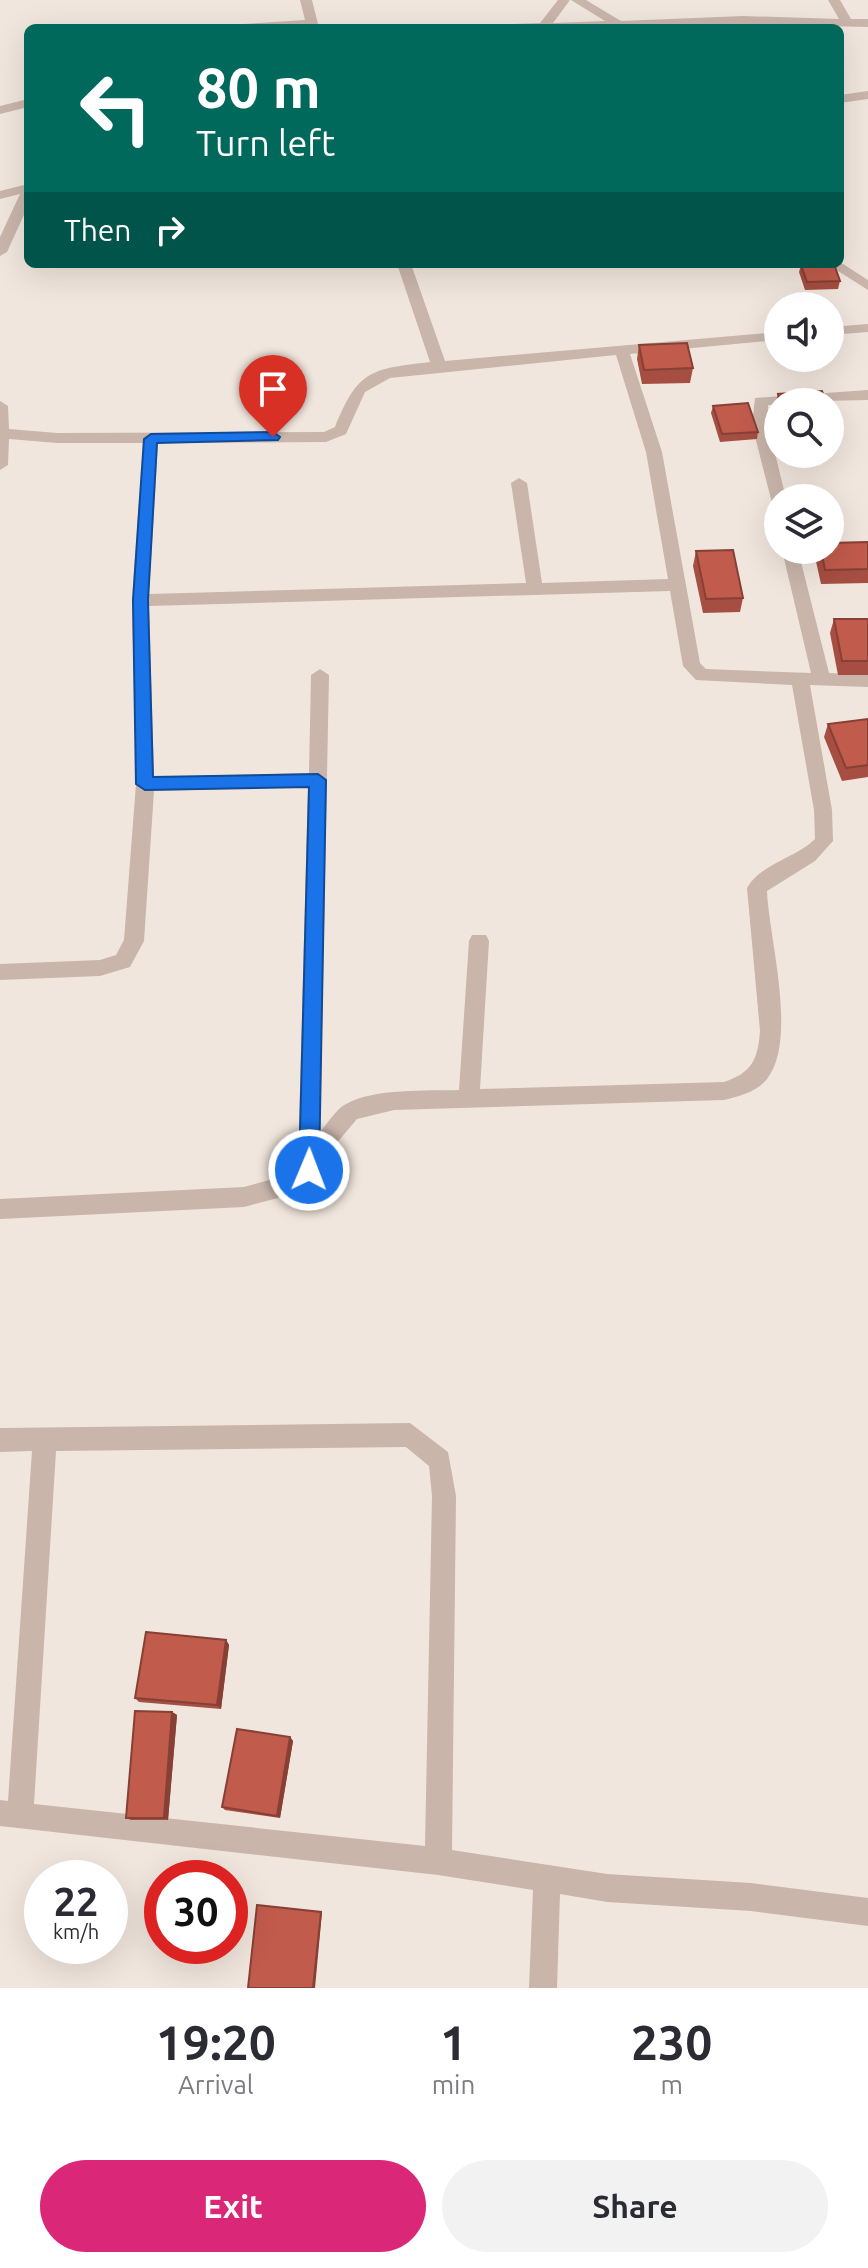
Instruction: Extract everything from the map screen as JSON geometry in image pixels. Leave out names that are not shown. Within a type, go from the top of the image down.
[{"type":"street","points":[[306,0],[311,24]]},
{"type":"street","points":[[546,24],[564,0]]},
{"type":"street","points":[[577,0],[617,23]]},
{"type":"street","points":[[834,0],[860,23]]},
{"type":"street","points":[[598,24],[743,20],[860,23]]},
{"type":"street","points":[[844,98],[868,95]]},
{"type":"street","points":[[0,110],[24,104]]},
{"type":"street","points":[[0,195],[24,191]]},
{"type":"street","points":[[0,252],[22,214]]},
{"type":"street","points":[[405,268],[439,366]]},
{"type":"street","points":[[840,268],[868,286]]},
{"type":"street","points":[[844,330],[868,328]]},
{"type":"street","points":[[2,433],[57,438],[326,437],[341,430],[358,390],[375,378],[439,366],[764,337]]},
{"type":"street","points":[[621,349],[654,452],[675,585],[692,666],[702,675],[868,681]]},
{"type":"street","points":[[774,484],[760,425],[760,401],[868,395]]},
{"type":"street","points":[[0,406],[0,465]]},
{"type":"street","points":[[0,972],[100,968],[123,961],[134,941],[145,784],[140,600],[151,439]]},
{"type":"street","points":[[519,483],[535,589]]},
{"type":"street","points":[[793,564],[822,680]]},
{"type":"street","points":[[140,600],[675,585]]},
{"type":"street","points":[[309,1170],[320,675]]},
{"type":"street","points":[[0,1209],[244,1197],[278,1188],[309,1170],[328,1138],[351,1111],[394,1101],[724,1091],[751,1083],[765,1065],[770,1032],[756,911],[757,888],[773,872],[811,856],[824,841],[823,810],[800,678]]},
{"type":"street","points":[[145,784],[318,780]]},
{"type":"street","points":[[469,1099],[479,941]]},
{"type":"street","points":[[0,1440],[410,1435],[440,1460],[444,1496],[438,1861]]},
{"type":"street","points":[[45,1439],[10,1814],[438,1861],[607,1888],[751,1897],[868,1912]]},
{"type":"street","points":[[543,1988],[547,1878]]},
{"type":"building","points":[[802,268],[835,268],[840,281],[807,282]]},
{"type":"building","points":[[687,343],[693,368],[644,370],[639,345]]},
{"type":"building","points":[[748,403],[758,432],[722,434],[713,406]]},
{"type":"building","points":[[868,542],[868,569],[825,570],[824,564],[844,564],[844,543]]},
{"type":"building","points":[[733,550],[743,598],[706,599],[696,551]]},
{"type":"building","points":[[834,619],[868,619],[868,661],[842,661]]},
{"type":"building","points":[[868,719],[868,765],[846,768],[828,724]]},
{"type":"building","points":[[146,1632],[226,1640],[217,1705],[135,1698]]},
{"type":"building","points":[[135,1711],[172,1712],[164,1818],[126,1818]]},
{"type":"building","points":[[237,1729],[290,1737],[277,1816],[222,1807]]},
{"type":"building","points":[[257,1905],[321,1912],[313,1988],[248,1988]]},
{"type":"route","points":[[273,437],[151,439],[140,600],[145,784],[318,780],[309,1170]]}]
